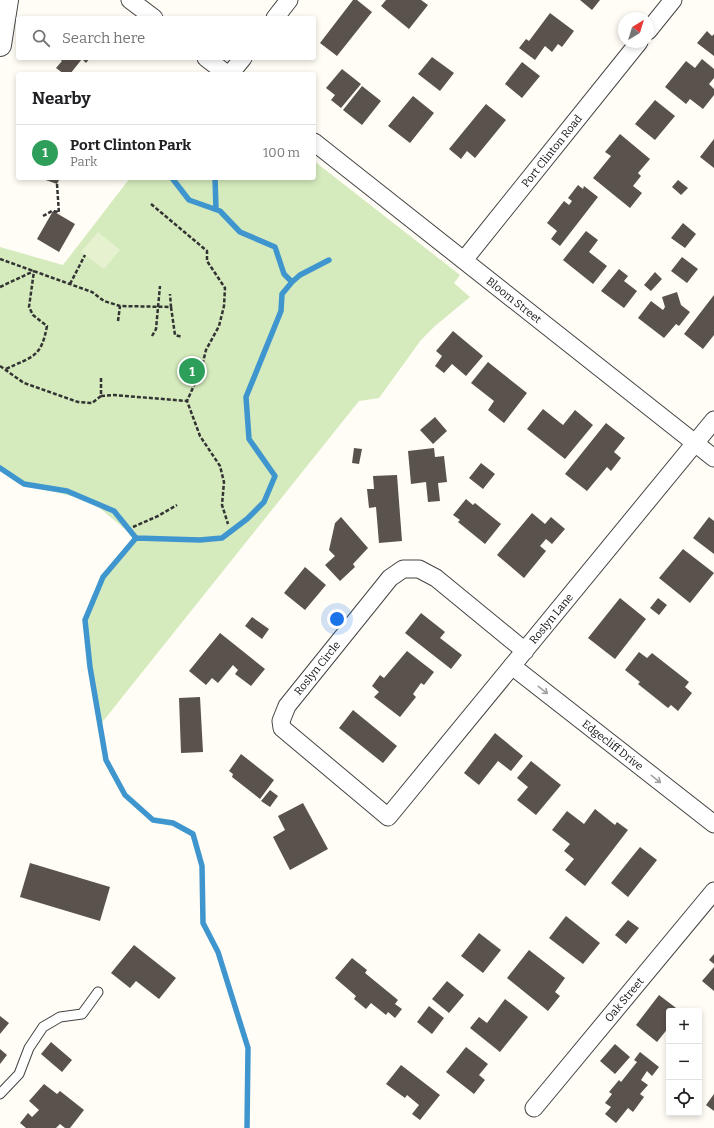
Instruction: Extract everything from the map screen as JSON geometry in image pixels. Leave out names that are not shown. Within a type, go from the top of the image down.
[{"type":"street","points":[[0,45],[6,0]]},
{"type":"street","points":[[130,0],[151,16]]},
{"type":"street","points":[[277,16],[289,0]]},
{"type":"street","points":[[654,24],[673,0]]},
{"type":"street","name":"Port Clinton Road","points":[[464,260],[634,48]]},
{"type":"street","points":[[209,60],[224,72]]},
{"type":"street","points":[[232,72],[241,60]]},
{"type":"street","name":"Bloom Street","points":[[316,144],[714,458]]},
{"type":"street","name":"Roslyn Lane","points":[[388,817],[714,420]]},
{"type":"street","name":"Roslyn Circle","points":[[388,817],[282,728],[281,721],[287,706],[390,578],[403,569],[419,569],[436,578],[525,651]]},
{"type":"street","name":"Edgecliff Drive","points":[[512,666],[714,824]]},
{"type":"street","name":"Oak Street","points":[[534,1108],[714,891]]},
{"type":"lane","points":[[0,1094],[19,1074],[29,1048],[44,1027],[60,1017],[82,1014],[98,992]]},
{"type":"path","points":[[43,216],[52,211],[59,213],[57,184]]},
{"type":"path","points":[[151,204],[207,251],[207,261],[225,288],[224,306],[219,326],[206,350],[201,370],[187,401],[200,436],[220,466],[224,482],[222,504],[228,524]]},
{"type":"path","points":[[70,284],[85,255]]},
{"type":"path","points":[[0,259],[92,292],[104,301],[120,306],[172,307]]},
{"type":"path","points":[[0,287],[34,271]]},
{"type":"path","points":[[6,369],[36,355],[43,344],[47,326],[33,315],[28,307],[34,271]]},
{"type":"path","points":[[152,336],[156,329],[160,286]]},
{"type":"path","points":[[170,294],[175,334],[182,337]]},
{"type":"path","points":[[118,321],[120,306]]},
{"type":"path","points":[[0,366],[24,383],[78,402],[92,403],[101,396],[114,395],[187,401]]},
{"type":"path","points":[[101,377],[101,396]]},
{"type":"path","points":[[133,527],[158,516],[177,505]]},
{"type":"green space","points":[[316,163],[460,275],[454,283],[470,297],[435,326],[421,340],[379,398],[359,401],[100,725],[85,620],[103,577],[136,538],[91,501],[24,484],[0,468],[0,247],[63,265],[128,180],[316,180]]},
{"type":"green space","points":[[98,232],[120,250],[104,269],[81,252]]},
{"type":"building","points":[[353,0],[357,0],[372,12],[337,56],[320,43]]},
{"type":"building","points":[[386,0],[421,0],[428,5],[409,29],[381,6]]},
{"type":"building","points":[[580,0],[600,0],[592,10]]},
{"type":"building","points":[[550,13],[574,31],[562,47],[558,44],[552,52],[545,46],[535,60],[519,48],[526,39],[529,41]]},
{"type":"building","points":[[707,31],[712,36],[714,34],[714,56],[697,43]]},
{"type":"building","points":[[432,57],[454,73],[440,91],[418,74]]},
{"type":"building","points":[[702,59],[714,69],[714,78],[709,84],[714,89],[714,95],[703,109],[690,99],[686,104],[665,87],[686,61],[695,68]]},
{"type":"building","points":[[61,60],[81,60],[72,72],[61,72],[56,68],[62,61]]},
{"type":"building","points":[[522,62],[540,76],[522,98],[505,84]]},
{"type":"building","points":[[342,69],[361,84],[341,108],[331,100],[335,95],[326,88]]},
{"type":"building","points":[[362,86],[381,101],[362,125],[343,110]]},
{"type":"building","points":[[413,96],[434,113],[410,143],[388,126]]},
{"type":"building","points":[[655,100],[675,116],[655,140],[635,124]]},
{"type":"building","points":[[486,104],[506,120],[475,158],[467,151],[461,159],[449,149]]},
{"type":"building","points":[[620,134],[650,159],[638,173],[641,176],[633,186],[642,193],[630,208],[593,178],[611,156],[605,152]]},
{"type":"building","points":[[714,139],[714,168],[700,157]]},
{"type":"building","points":[[46,180],[59,180],[57,184]]},
{"type":"building","points":[[678,180],[688,188],[681,195],[672,187]]},
{"type":"building","points":[[578,185],[583,189],[584,186],[598,197],[560,246],[551,239],[557,231],[547,223],[564,201],[569,205],[572,201],[568,198]]},
{"type":"building","points":[[53,211],[75,224],[59,252],[37,239]]},
{"type":"building","points":[[683,223],[696,234],[685,248],[671,238]]},
{"type":"building","points":[[586,231],[598,240],[589,252],[607,266],[593,284],[563,260]]},
{"type":"building","points":[[682,257],[698,269],[687,283],[671,271]]},
{"type":"building","points":[[619,269],[628,276],[624,281],[637,291],[624,308],[601,291]]},
{"type":"building","points":[[655,272],[662,279],[651,291],[644,285]]},
{"type":"building","points":[[677,292],[681,305],[690,312],[679,326],[676,324],[664,338],[638,318],[651,301],[663,310],[665,307],[662,297]]},
{"type":"building","points":[[714,295],[714,335],[703,349],[684,334]]},
{"type":"building","points":[[453,331],[483,356],[466,376],[452,364],[444,373],[435,366],[442,356],[436,351]]},
{"type":"building","points":[[488,362],[527,393],[504,423],[488,410],[494,401],[471,383]]},
{"type":"building","points":[[543,409],[563,425],[575,410],[593,425],[565,459],[527,429]]},
{"type":"building","points":[[435,417],[447,431],[433,444],[420,430]]},
{"type":"building","points":[[606,423],[625,438],[614,452],[621,458],[611,471],[607,467],[587,491],[565,474]]},
{"type":"building","points":[[354,448],[362,449],[359,464],[352,463]]},
{"type":"building","points":[[434,448],[435,457],[444,456],[447,482],[438,483],[440,501],[428,502],[426,482],[411,484],[408,451]]},
{"type":"building","points":[[481,463],[495,474],[483,489],[469,478]]},
{"type":"building","points":[[397,475],[402,541],[379,543],[376,507],[369,508],[367,489],[374,489],[373,476]]},
{"type":"building","points":[[466,499],[473,505],[475,503],[501,524],[485,544],[458,522],[460,520],[453,515]]},
{"type":"building","points":[[532,513],[545,524],[551,517],[565,529],[552,544],[546,539],[540,546],[546,551],[524,578],[497,555]]},
{"type":"building","points":[[341,517],[368,548],[353,564],[355,567],[340,581],[325,565],[335,556],[329,550],[335,523]]},
{"type":"building","points":[[709,517],[714,521],[714,554],[693,538]]},
{"type":"building","points":[[683,549],[714,573],[690,603],[659,578]]},
{"type":"building","points":[[305,567],[326,585],[305,610],[284,593]]},
{"type":"building","points":[[620,598],[646,619],[615,659],[588,638]]},
{"type":"building","points":[[658,598],[667,605],[659,615],[650,608]]},
{"type":"building","points":[[421,613],[445,632],[440,638],[462,655],[451,669],[405,633]]},
{"type":"building","points":[[252,617],[269,629],[262,639],[245,626]]},
{"type":"building","points":[[220,633],[265,669],[251,686],[235,674],[238,670],[233,665],[218,683],[212,678],[206,685],[189,671]]},
{"type":"building","points":[[407,651],[434,672],[424,685],[421,683],[413,694],[416,697],[400,717],[374,697],[379,692],[372,686],[380,675],[384,678]]},
{"type":"building","points":[[639,652],[647,658],[652,653],[689,682],[685,687],[692,693],[678,711],[671,705],[668,708],[638,684],[640,682],[625,670]]},
{"type":"building","points":[[200,697],[203,752],[181,753],[179,698]]},
{"type":"building","points":[[353,710],[397,746],[383,763],[339,728]]},
{"type":"building","points":[[495,733],[523,756],[511,771],[498,761],[479,785],[464,773]]},
{"type":"building","points":[[241,754],[274,780],[260,799],[232,777],[233,774],[229,771]]},
{"type":"building","points":[[531,761],[561,785],[536,815],[517,800],[528,787],[517,778]]},
{"type":"building","points":[[270,790],[278,796],[270,807],[261,801]]},
{"type":"building","points":[[303,803],[328,849],[290,870],[273,837],[285,830],[278,816]]},
{"type":"building","points":[[595,809],[615,825],[617,822],[628,830],[585,886],[565,870],[574,859],[564,851],[570,844],[552,830],[567,811],[584,824]]},
{"type":"building","points":[[640,847],[657,860],[628,897],[611,883]]},
{"type":"building","points":[[30,863],[110,887],[100,921],[20,897]]},
{"type":"building","points":[[566,916],[600,943],[583,964],[549,938]]},
{"type":"building","points":[[628,920],[639,928],[626,944],[615,935]]},
{"type":"building","points":[[479,933],[501,950],[483,973],[461,956]]},
{"type":"building","points":[[134,945],[176,978],[159,999],[136,981],[130,988],[111,973]]},
{"type":"building","points":[[529,950],[565,978],[555,992],[560,996],[548,1011],[507,978]]},
{"type":"building","points":[[714,954],[714,964],[709,960]]},
{"type":"building","points":[[352,958],[367,970],[365,973],[398,1000],[395,1004],[402,1009],[395,1018],[388,1012],[386,1015],[371,1003],[366,1009],[354,999],[356,996],[335,978]]},
{"type":"building","points":[[714,967],[714,991],[702,981]]},
{"type":"building","points":[[447,981],[464,995],[449,1013],[432,999]]},
{"type":"building","points":[[659,995],[676,1008],[666,1008],[666,1031],[657,1042],[636,1025]]},
{"type":"building","points":[[505,999],[528,1017],[500,1052],[470,1028],[479,1017],[487,1023]]},
{"type":"building","points":[[429,1006],[444,1018],[432,1034],[417,1022]]},
{"type":"building","points":[[0,1016],[9,1023],[0,1034]]},
{"type":"building","points":[[51,1042],[72,1060],[62,1072],[41,1054]]},
{"type":"building","points":[[615,1044],[630,1057],[615,1074],[600,1061]]},
{"type":"building","points":[[466,1047],[488,1064],[479,1075],[485,1080],[474,1094],[446,1072]]},
{"type":"building","points":[[0,1049],[7,1055],[0,1064]]},
{"type":"building","points":[[640,1052],[659,1067],[652,1076],[647,1071],[641,1080],[648,1085],[640,1094],[644,1097],[633,1112],[628,1108],[616,1123],[605,1114],[611,1107],[605,1103],[612,1094],[609,1092],[619,1080],[621,1082],[637,1062],[634,1060]]},
{"type":"building","points":[[401,1065],[440,1095],[420,1120],[412,1114],[419,1105],[407,1095],[405,1098],[386,1084]]},
{"type":"building","points":[[44,1084],[57,1094],[60,1091],[84,1110],[70,1128],[65,1128],[60,1124],[56,1128],[26,1128],[20,1123],[28,1113],[32,1117],[39,1110],[29,1101]]},
{"type":"building","points":[[714,1094],[714,1111],[706,1105]]},
{"type":"waterway","points":[[136,538],[200,540],[222,538],[247,519],[264,502],[275,476],[249,439],[246,397],[281,311],[282,294],[292,282],[284,274],[275,247],[240,232],[220,211],[189,200],[174,180]]},
{"type":"waterway","points":[[215,180],[216,209]]},
{"type":"waterway","points":[[292,282],[300,275],[329,260]]},
{"type":"waterway","points":[[0,468],[24,484],[67,491],[114,511],[136,538],[103,577],[85,620],[90,667],[106,760],[125,795],[153,820],[173,823],[193,834],[202,866],[203,923],[218,952],[248,1048],[247,1128]]},
{"type":"place","name":"Port Clinton Park","points":[[192,371]]}]
